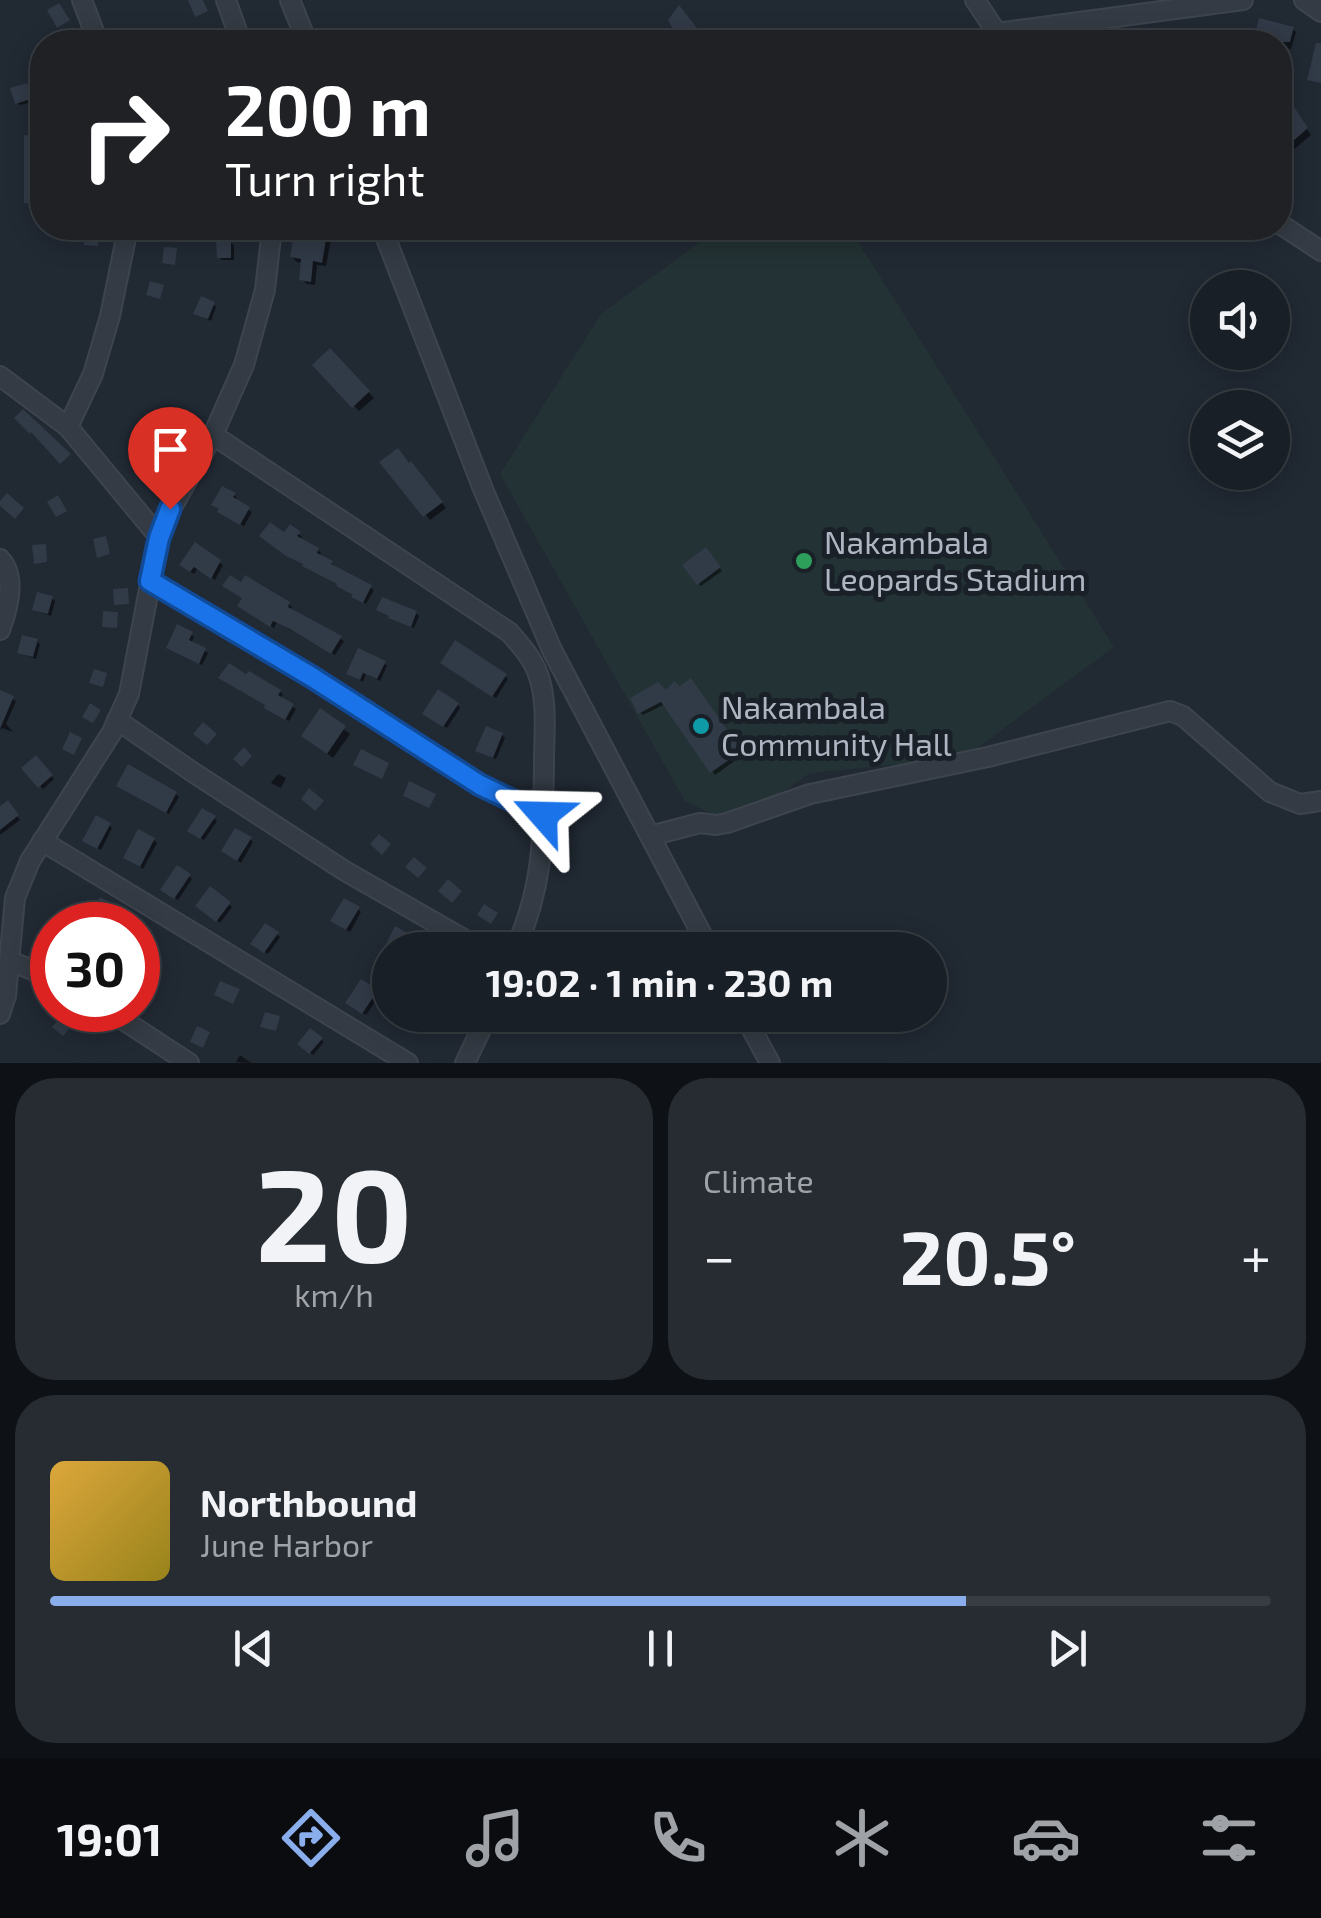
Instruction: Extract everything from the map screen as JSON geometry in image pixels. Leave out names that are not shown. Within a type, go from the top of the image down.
[{"type":"street","points":[[82,0],[93,30]]},
{"type":"street","points":[[226,0],[237,30]]},
{"type":"street","points":[[290,0],[302,30]]},
{"type":"street","points":[[976,0],[997,30]]},
{"type":"street","points":[[1054,30],[1243,0]]},
{"type":"street","points":[[1304,0],[1321,12]]},
{"type":"street","points":[[1292,232],[1321,251]]},
{"type":"street","points":[[68,427],[94,374],[126,240]]},
{"type":"street","points":[[0,1014],[6,996],[16,898],[30,861],[129,694],[159,538],[170,509],[214,435],[244,365],[265,290],[271,240]]},
{"type":"street","points":[[387,240],[483,489],[552,650],[701,932]]},
{"type":"street","points":[[0,376],[68,427],[159,538]]},
{"type":"street","points":[[214,435],[510,632],[532,658],[541,685],[544,719],[542,856],[538,887],[523,932]]},
{"type":"street","points":[[0,559],[6,566],[10,587],[0,630]]},
{"type":"street","points":[[150,581],[312,677],[480,785],[543,815]]},
{"type":"street","points":[[532,658],[552,650]]},
{"type":"street","points":[[650,836],[700,823],[727,824],[810,794],[988,757],[1170,711],[1184,716],[1270,792],[1300,804],[1321,802]]},
{"type":"street","points":[[117,720],[345,871],[452,932]]},
{"type":"street","points":[[42,841],[408,1063]]},
{"type":"street","points":[[10,961],[30,969]]},
{"type":"street","points":[[142,1032],[189,1063]]},
{"type":"street","points":[[465,1063],[480,1032]]},
{"type":"street","points":[[753,1032],[770,1063]]},
{"type":"shaded area","name":"Nakambala Leopards Stadium","points":[[703,240],[857,240],[1114,647],[964,758],[810,773],[773,799],[720,818],[685,801],[500,474],[601,314]]},
{"type":"building","points":[[188,0],[203,0],[208,11],[195,17]]},
{"type":"building","points":[[59,3],[70,20],[57,28],[47,10]]},
{"type":"building","points":[[679,5],[698,30],[671,30],[668,20]]},
{"type":"building","points":[[1259,18],[1294,27],[1292,34],[1292,30],[1256,30]]},
{"type":"building","points":[[1316,43],[1321,43],[1321,83],[1307,80]]},
{"type":"building","points":[[27,83],[30,99],[15,104],[10,88]]},
{"type":"building","points":[[1292,104],[1308,128],[1292,142]]},
{"type":"building","points":[[24,135],[30,135],[30,203],[24,203]]},
{"type":"building","points":[[85,240],[99,240],[98,246],[84,245]]},
{"type":"building","points":[[216,240],[231,240],[231,258],[217,258]]},
{"type":"building","points":[[293,240],[326,240],[322,263],[313,261],[311,282],[299,280],[301,259],[290,257]]},
{"type":"building","points":[[164,247],[177,248],[175,265],[162,263]]},
{"type":"building","points":[[150,281],[164,285],[160,299],[146,295]]},
{"type":"building","points":[[201,296],[215,302],[208,319],[193,314]]},
{"type":"building","points":[[330,348],[370,391],[352,408],[312,365]]},
{"type":"building","points":[[23,409],[71,454],[60,464],[14,418]]},
{"type":"building","points":[[398,448],[443,502],[423,517],[379,462]]},
{"type":"building","points":[[222,486],[250,507],[240,525],[211,505]]},
{"type":"building","points":[[7,493],[24,508],[15,519],[0,506]]},
{"type":"building","points":[[58,495],[67,511],[56,517],[47,502]]},
{"type":"building","points":[[270,522],[284,532],[290,524],[301,532],[297,536],[319,548],[317,553],[333,561],[331,564],[372,585],[363,603],[259,536]]},
{"type":"building","points":[[106,536],[110,554],[97,558],[93,539]]},
{"type":"building","points":[[195,542],[221,560],[211,579],[194,567],[190,572],[179,565]]},
{"type":"building","points":[[46,544],[47,562],[34,564],[32,545]]},
{"type":"building","points":[[706,547],[721,567],[697,585],[682,565]]},
{"type":"building","points":[[230,575],[241,582],[245,575],[290,602],[288,607],[342,636],[331,654],[273,621],[270,627],[237,606],[242,598],[222,586]]},
{"type":"building","points":[[128,588],[129,604],[114,605],[113,589]]},
{"type":"building","points":[[37,592],[53,596],[48,614],[32,610]]},
{"type":"building","points":[[382,597],[417,611],[411,627],[376,610]]},
{"type":"building","points":[[103,611],[118,612],[117,628],[102,627]]},
{"type":"building","points":[[177,624],[193,632],[189,640],[206,648],[199,664],[166,648]]},
{"type":"building","points":[[22,635],[38,639],[33,657],[17,653]]},
{"type":"building","points":[[455,640],[507,674],[492,697],[440,663]]},
{"type":"building","points":[[358,648],[386,661],[377,679],[363,673],[360,680],[346,674]]},
{"type":"building","points":[[229,663],[281,690],[278,695],[294,704],[285,720],[218,678]]},
{"type":"building","points":[[94,669],[107,673],[103,687],[89,683]]},
{"type":"building","name":"Nakambala Community Hall","points":[[691,678],[742,751],[710,773],[661,702],[638,714],[630,698],[658,682],[666,690],[674,681],[680,686]]},
{"type":"building","points":[[438,689],[459,703],[443,727],[422,714]]},
{"type":"building","points":[[0,690],[14,696],[0,729]]},
{"type":"building","points":[[90,703],[101,710],[93,723],[82,717]]},
{"type":"building","points":[[320,708],[346,726],[327,754],[301,736]]},
{"type":"building","points":[[203,722],[217,734],[207,745],[193,734]]},
{"type":"building","points":[[486,726],[503,733],[493,758],[475,751]]},
{"type":"building","points":[[70,732],[82,738],[74,755],[62,749]]},
{"type":"building","points":[[244,747],[252,756],[242,767],[233,759]]},
{"type":"building","points":[[361,749],[389,763],[382,779],[353,765]]},
{"type":"building","points":[[36,755],[53,775],[38,788],[21,768]]},
{"type":"building","points":[[128,764],[177,792],[166,813],[116,786]]},
{"type":"building","points":[[409,781],[436,794],[429,808],[403,796]]},
{"type":"building","points":[[309,788],[324,801],[315,811],[301,799]]},
{"type":"building","points":[[8,800],[19,815],[0,830],[0,806]]},
{"type":"building","points":[[202,808],[216,816],[200,839],[187,831]]},
{"type":"building","points":[[96,815],[111,823],[97,849],[82,841]]},
{"type":"building","points":[[235,828],[252,837],[237,861],[221,851]]},
{"type":"building","points":[[138,829],[155,838],[140,867],[123,858]]},
{"type":"building","points":[[379,834],[391,844],[382,855],[370,844]]},
{"type":"building","points":[[414,857],[427,868],[418,878],[405,867]]},
{"type":"building","points":[[177,865],[191,874],[174,899],[160,890]]},
{"type":"building","points":[[448,879],[462,891],[452,903],[438,891]]},
{"type":"building","points":[[210,886],[231,902],[216,922],[195,906]]},
{"type":"building","points":[[344,898],[360,907],[346,930],[330,921]]},
{"type":"building","points":[[484,904],[498,913],[491,924],[477,915]]},
{"type":"building","points":[[265,923],[279,932],[264,953],[250,944]]},
{"type":"building","points":[[361,979],[372,986],[372,999],[362,1014],[345,1003]]},
{"type":"building","points":[[220,981],[240,989],[233,1004],[214,995]]},
{"type":"building","points":[[265,1012],[280,1016],[276,1031],[260,1027]]},
{"type":"building","points":[[197,1026],[210,1032],[203,1048],[190,1042]]},
{"type":"building","points":[[310,1028],[323,1038],[309,1054],[297,1044]]},
{"type":"place","name":"Nakambala Leopards Stadium","points":[[804,561]]},
{"type":"place","name":"Nakambala Community Hall","points":[[701,726]]},
{"type":"route","points":[[170,509],[150,581],[312,677],[480,785],[543,815]]}]
